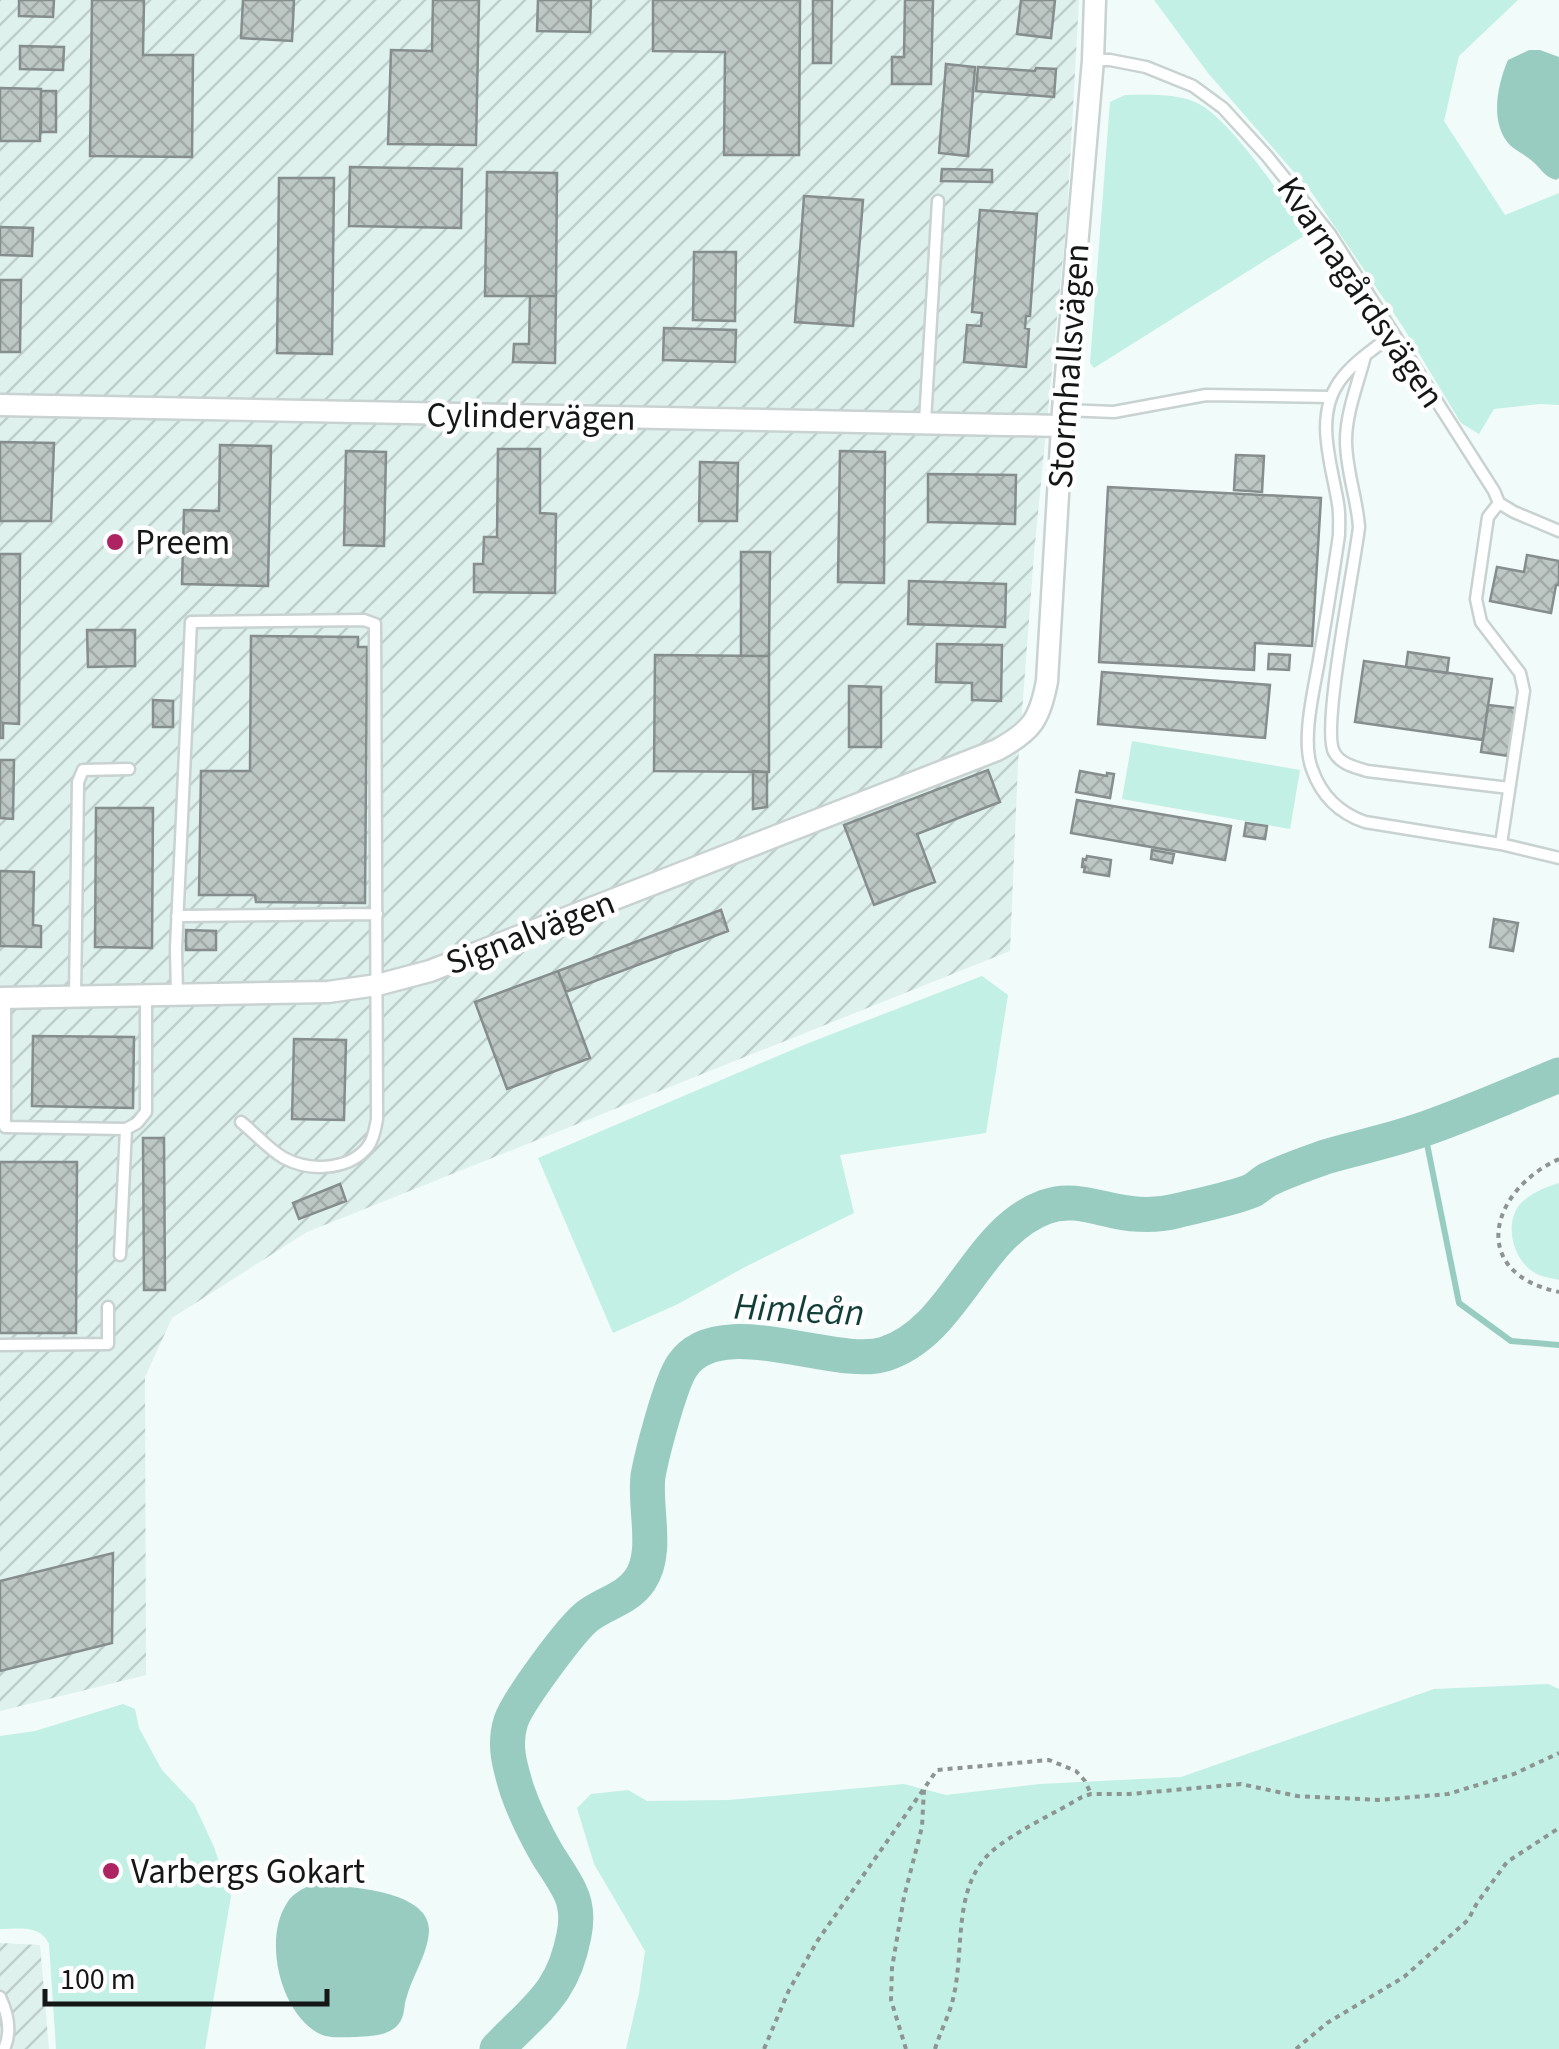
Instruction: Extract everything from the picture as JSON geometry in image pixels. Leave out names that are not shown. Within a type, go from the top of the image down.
[{"type":"street","name":"Stormhallsvägen","points":[[1030,729],[1047,680],[1096,0]]},
{"type":"street","name":"Cylindervägen","points":[[0,406],[925,424],[1063,418]]},
{"type":"street","name":"Signalvägen","points":[[2,998],[328,992],[377,986],[430,971],[997,750],[1030,729]]},
{"type":"lane","name":"Kvarnagårdsvägen","points":[[1092,60],[1146,68],[1193,86],[1223,108],[1330,234],[1499,503]]},
{"type":"lane","points":[[925,424],[938,201]]},
{"type":"lane","points":[[1392,335],[1337,384],[1327,413],[1326,442],[1339,508],[1339,536],[1311,706],[1310,766],[1331,802],[1347,816],[1559,858]]},
{"type":"lane","points":[[1366,355],[1346,439],[1359,527],[1333,698],[1333,751],[1350,766],[1367,771],[1510,788]]},
{"type":"lane","points":[[1063,418],[1206,395],[1331,397]]},
{"type":"lane","points":[[1501,844],[1524,691],[1520,673],[1481,622],[1476,599],[1488,517],[1499,503],[1559,531]]},
{"type":"lane","points":[[177,996],[191,622],[364,620],[375,624],[377,1120],[373,1138],[364,1152],[350,1160],[313,1168],[281,1156],[241,1122]]},
{"type":"lane","points":[[75,997],[78,782],[84,770],[129,770]]},
{"type":"lane","points":[[178,916],[377,914]]},
{"type":"lane","points":[[2,998],[5,1127],[126,1130],[146,1112],[146,996]]},
{"type":"lane","points":[[120,1255],[126,1130]]},
{"type":"lane","points":[[0,1345],[108,1344],[108,1307]]},
{"type":"lane","points":[[0,1997],[8,2020],[9,2036],[4,2049]]},
{"type":"path","points":[[1559,1158],[1518,1187],[1504,1208],[1498,1232],[1512,1269],[1530,1284],[1559,1292]]},
{"type":"path","points":[[935,2049],[952,2003],[965,1899],[978,1867],[1005,1842],[1090,1794],[1241,1784],[1297,1796],[1330,1798],[1378,1800],[1448,1794],[1514,1774],[1559,1752]]},
{"type":"path","points":[[764,2049],[788,1990],[818,1940],[937,1770],[1049,1760],[1076,1772],[1090,1794]]},
{"type":"path","points":[[906,2049],[891,2000],[892,1968],[904,1896],[922,1827],[924,1789]]},
{"type":"path","points":[[1296,2049],[1327,2023],[1404,1977],[1468,1920],[1507,1862],[1559,1828]]},
{"type":"shaded area","points":[[0,0],[1079,0],[1067,216],[1018,764],[1010,951],[307,1232],[172,1318],[145,1377],[146,1675],[0,1711]]},
{"type":"shaded area","points":[[1154,0],[1518,0],[1459,56],[1444,121],[1505,215],[1559,193],[1559,405],[1494,409],[1479,434],[1461,423],[1403,327],[1312,193],[1208,73]]},
{"type":"shaded area","points":[[1529,50],[1559,57],[1556,180],[1511,146],[1497,116],[1498,93],[1508,60]]},
{"type":"shaded area","points":[[1125,95],[1178,97],[1208,110],[1255,161],[1307,234],[1094,368],[1090,363],[1110,102]]},
{"type":"shaded area","points":[[1132,741],[1300,770],[1290,829],[1122,799]]},
{"type":"shaded area","points":[[982,976],[1008,995],[986,1133],[840,1155],[854,1213],[678,1304],[613,1333],[538,1158],[806,1044]]},
{"type":"shaded area","points":[[1559,1183],[1559,1280],[1527,1267],[1516,1250],[1512,1229],[1522,1202]]},
{"type":"shaded area","points":[[1548,1684],[1559,1689],[1559,2049],[626,2049],[645,1951],[594,1864],[577,1808],[591,1794],[628,1790],[647,1801],[729,1800],[904,1784],[946,1795],[1040,1784],[1181,1777],[1434,1689]]},
{"type":"shaded area","name":"Varbergs Gokart","points":[[123,1704],[135,1709],[139,1728],[162,1770],[194,1804],[231,1896],[205,2049],[56,2049],[49,1944],[35,1930],[0,1929],[0,1736],[35,1731]]},
{"type":"shaded area","points":[[311,1885],[382,1892],[415,1906],[426,1917],[426,1947],[402,2018],[389,2032],[362,2037],[327,2036],[305,2023],[294,2009],[279,1974],[276,1936],[289,1900]]},
{"type":"shaded area","points":[[0,1943],[40,1945],[49,2049],[0,2049]]},
{"type":"building","points":[[19,0],[54,0],[53,17],[19,16]]},
{"type":"building","points":[[92,0],[144,0],[143,55],[193,55],[192,157],[90,156]]},
{"type":"building","points":[[243,0],[294,0],[292,41],[241,38]]},
{"type":"building","points":[[433,0],[479,0],[476,145],[388,144],[391,50],[432,51]]},
{"type":"building","points":[[538,0],[591,0],[590,32],[537,31]]},
{"type":"building","points":[[653,0],[800,0],[799,155],[724,155],[725,52],[653,51]]},
{"type":"building","points":[[813,0],[832,0],[831,63],[813,63]]},
{"type":"building","points":[[905,0],[933,0],[931,84],[892,84],[892,57],[904,57]]},
{"type":"building","points":[[1021,0],[1055,0],[1051,38],[1017,34]]},
{"type":"building","points":[[20,46],[64,47],[63,70],[20,69]]},
{"type":"building","points":[[946,64],[975,67],[968,156],[939,153]]},
{"type":"building","points":[[978,67],[1056,69],[1054,97],[976,91]]},
{"type":"building","points":[[0,88],[41,89],[40,141],[0,141]]},
{"type":"building","points":[[41,91],[56,91],[56,132],[41,132]]},
{"type":"building","points":[[350,167],[462,169],[461,228],[349,226]]},
{"type":"building","points":[[942,169],[992,170],[992,182],[941,181]]},
{"type":"building","points":[[487,172],[557,173],[556,296],[485,296]]},
{"type":"building","points":[[279,178],[334,178],[332,354],[277,353]]},
{"type":"building","points":[[804,196],[863,200],[853,326],[795,322]]},
{"type":"building","points":[[980,210],[1037,214],[1030,316],[1026,316],[1025,328],[1029,329],[1026,367],[964,362],[967,325],[981,326],[982,313],[972,312]]},
{"type":"building","points":[[0,227],[33,228],[32,256],[0,255]]},
{"type":"building","points":[[694,252],[736,252],[735,321],[693,320]]},
{"type":"building","points":[[0,280],[21,280],[20,352],[0,352]]},
{"type":"building","points":[[530,296],[556,296],[555,363],[513,362],[514,344],[529,344]]},
{"type":"building","points":[[664,328],[736,330],[735,362],[663,360]]},
{"type":"building","points":[[0,442],[54,443],[51,521],[0,521]]},
{"type":"building","points":[[220,445],[271,446],[268,586],[182,584],[184,510],[219,511]]},
{"type":"building","points":[[498,449],[540,449],[540,513],[556,514],[555,593],[474,592],[474,564],[483,564],[484,537],[497,537]]},
{"type":"building","points":[[346,451],[386,452],[384,546],[344,545]]},
{"type":"building","points":[[840,451],[885,452],[884,583],[838,582]]},
{"type":"building","points":[[1236,455],[1264,456],[1262,492],[1234,490]]},
{"type":"building","points":[[700,462],[738,463],[737,521],[699,521]]},
{"type":"building","points":[[928,474],[1016,475],[1015,524],[928,522]]},
{"type":"building","points":[[1108,487],[1321,498],[1312,646],[1255,643],[1254,670],[1099,662]]},
{"type":"building","points":[[741,552],[770,552],[769,656],[741,656]]},
{"type":"building","points":[[0,554],[20,554],[19,724],[3,723],[3,738],[0,738]]},
{"type":"building","points":[[1527,555],[1559,561],[1559,585],[1551,613],[1490,601],[1497,567],[1524,572]]},
{"type":"building","points":[[909,581],[1006,584],[1005,627],[908,624]]},
{"type":"building","points":[[87,630],[135,630],[135,666],[88,667]]},
{"type":"building","points":[[251,636],[358,637],[358,647],[367,647],[365,903],[256,902],[255,895],[199,895],[201,771],[250,771]]},
{"type":"building","points":[[937,644],[1002,645],[1001,701],[972,700],[972,683],[936,682]]},
{"type":"building","points":[[1408,652],[1449,658],[1447,673],[1406,667]]},
{"type":"building","points":[[1269,654],[1290,655],[1289,670],[1268,669]]},
{"type":"building","points":[[655,655],[769,656],[769,772],[654,771]]},
{"type":"building","points":[[1364,661],[1492,679],[1483,740],[1355,722]]},
{"type":"building","points":[[1102,672],[1270,685],[1265,738],[1098,724]]},
{"type":"building","points":[[849,686],[881,687],[881,747],[849,747]]},
{"type":"building","points":[[153,700],[173,701],[173,727],[153,727]]},
{"type":"building","points":[[1488,705],[1516,708],[1509,756],[1481,752]]},
{"type":"building","points":[[0,760],[14,760],[13,819],[0,818]]},
{"type":"building","points":[[988,770],[1000,802],[917,834],[935,882],[874,905],[844,825]]},
{"type":"building","points":[[753,771],[767,772],[767,807],[753,809]]},
{"type":"building","points":[[1080,771],[1114,774],[1110,798],[1076,792]]},
{"type":"building","points":[[1077,800],[1231,826],[1225,860],[1071,833]]},
{"type":"building","points":[[96,808],[153,808],[152,948],[95,947]]},
{"type":"building","points":[[1246,823],[1267,826],[1265,839],[1244,836]]},
{"type":"building","points":[[1152,850],[1174,854],[1172,863],[1151,859]]},
{"type":"building","points":[[1087,856],[1111,860],[1109,876],[1084,872],[1083,859]]},
{"type":"building","points":[[0,871],[34,872],[33,925],[41,926],[41,947],[0,946]]},
{"type":"building","points":[[721,910],[728,931],[566,992],[558,971]]},
{"type":"building","points":[[1494,919],[1518,923],[1513,951],[1490,947]]},
{"type":"building","points":[[186,930],[216,931],[216,950],[186,950]]},
{"type":"building","points":[[558,971],[590,1058],[507,1089],[475,1002]]},
{"type":"building","points":[[33,1036],[134,1037],[133,1108],[32,1106]]},
{"type":"building","points":[[294,1039],[346,1040],[344,1120],[292,1119]]},
{"type":"building","points":[[143,1138],[164,1138],[165,1290],[144,1290]]},
{"type":"building","points":[[0,1162],[77,1162],[76,1333],[0,1333]]},
{"type":"building","points":[[340,1184],[346,1201],[299,1219],[293,1203]]},
{"type":"building","points":[[113,1553],[112,1643],[0,1671],[0,1581]]},
{"type":"waterway","name":"Himleån","points":[[497,2049],[555,1986],[569,1955],[576,1918],[570,1892],[538,1838],[517,1790],[508,1747],[511,1721],[534,1682],[581,1622],[629,1592],[646,1569],[650,1543],[648,1476],[657,1436],[677,1375],[699,1350],[722,1343],[749,1342],[837,1355],[885,1354],[930,1325],[1000,1238],[1045,1207],[1071,1203],[1153,1214],[1216,1202],[1253,1190],[1303,1165],[1427,1128],[1559,1075]]},
{"type":"waterway","points":[[1424,1129],[1459,1303],[1511,1341],[1559,1345]]},
{"type":"place","name":"Preem","points":[[115,542]]},
{"type":"place","name":"Varbergs Gokart","points":[[111,1871]]}]
